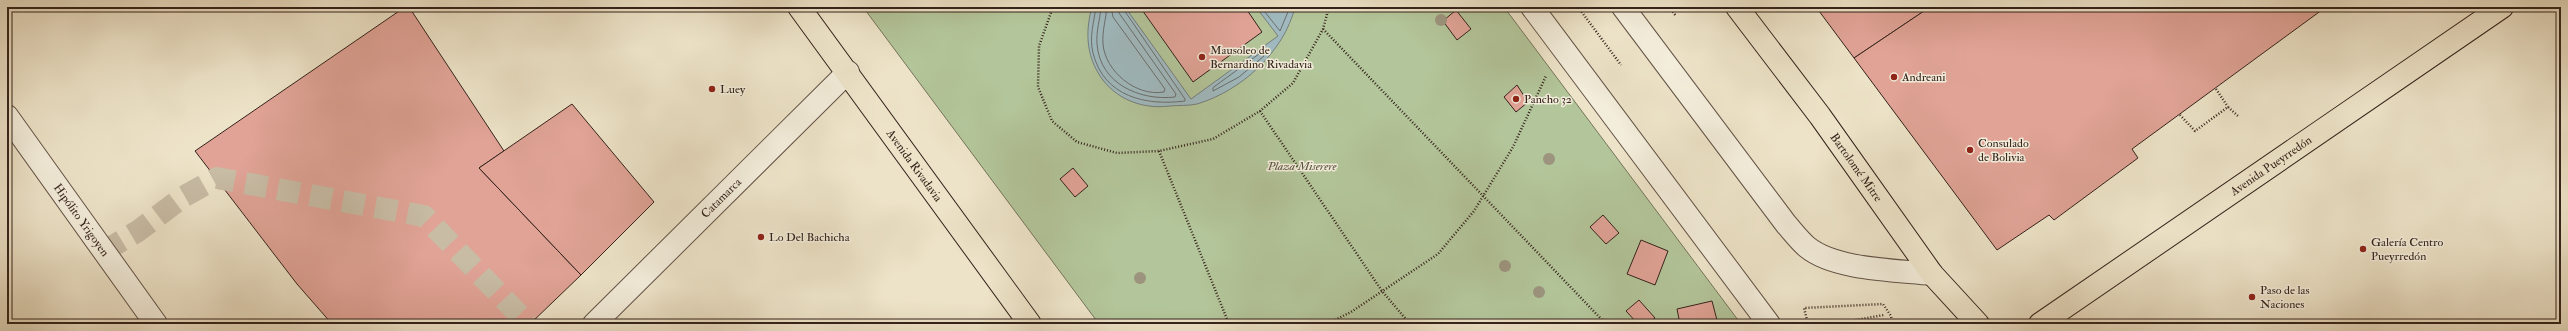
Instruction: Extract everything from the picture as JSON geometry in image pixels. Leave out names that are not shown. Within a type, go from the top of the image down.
[{"type":"main road","name":"Avenida Rivadavia","points":[[799,7],[848,72],[1030,324]]},
{"type":"main road","name":"Bartolomé Mitre","points":[[1737,7],[1820,116],[1932,274],[1978,324]]},
{"type":"main road","name":"Avenida Pueyrredón","points":[[2040,324],[2502,7]]},
{"type":"street","points":[[1532,7],[1769,324]]},
{"type":"street","points":[[1623,7],[1777,211],[1807,247],[1824,257],[1846,263],[1932,274]]},
{"type":"street","name":"Catamarca","points":[[594,324],[848,72]]},
{"type":"street","name":"Hipólito Yrigoyen","points":[[7,116],[156,324]]},
{"type":"path","points":[[1053,7],[1039,46],[1038,87],[1052,121],[1077,142],[1116,153],[1159,151],[1213,139],[1260,111],[1293,83],[1323,29],[1329,7]]},
{"type":"path","points":[[1578,7],[1622,65]]},
{"type":"path","points":[[1669,7],[1676,16]]},
{"type":"path","points":[[1323,29],[1606,324]]},
{"type":"path","points":[[1327,324],[1351,312],[1438,254],[1474,211],[1513,147],[1548,72]]},
{"type":"path","points":[[2216,89],[2228,108],[2238,116]]},
{"type":"path","points":[[2180,115],[2195,131],[2228,108]]},
{"type":"path","points":[[1260,111],[1382,291],[1410,324]]},
{"type":"path","points":[[1159,151],[1229,324]]},
{"type":"path","points":[[1808,324],[1804,308],[1883,304],[1891,316],[1892,324]]},
{"type":"path","points":[[1832,324],[1884,315]]},
{"type":"path","points":[[1879,324],[1884,323]]},
{"type":"green space","name":"Plaza Miserere","points":[[863,7],[1504,7],[1741,324],[1099,324]]},
{"type":"water","points":[[1092,7],[1125,7],[1191,99],[1278,36],[1256,7],[1295,7],[1289,24],[1271,54],[1258,68],[1244,79],[1229,90],[1197,104],[1159,107],[1148,106],[1127,100],[1109,87],[1102,79],[1093,62],[1089,47],[1088,31]]},
{"type":"building","points":[[405,7],[409,7],[504,151],[479,168],[581,275],[530,324],[332,324],[297,284],[195,151]]},
{"type":"building","name":"Mausoleo de Bernardino Rivadavia","points":[[1140,7],[1245,7],[1262,32],[1193,82]]},
{"type":"building","points":[[1816,7],[1930,7],[1854,58]]},
{"type":"building","points":[[1930,7],[2326,7],[2132,149],[2138,158],[2054,220],[2049,215],[1997,250],[1854,58]]},
{"type":"building","points":[[1456,10],[1471,29],[1457,40],[1443,21]]},
{"type":"building","name":"Pancho 32","points":[[1517,85],[1528,102],[1516,112],[1504,97]]},
{"type":"building","points":[[572,104],[654,202],[581,275],[479,168]]},
{"type":"building","points":[[1073,168],[1088,186],[1075,197],[1060,179]]},
{"type":"building","points":[[1603,215],[1619,233],[1606,244],[1590,227]]},
{"type":"building","points":[[1641,240],[1668,251],[1655,285],[1627,274]]},
{"type":"building","points":[[1639,300],[1655,318],[1647,324],[1638,324],[1626,311]]},
{"type":"building","points":[[1712,301],[1718,324],[1680,324],[1677,309]]},
{"type":"tunnel","points":[[103,252],[138,231],[183,197],[217,178],[424,216],[528,324]]},
{"type":"place","name":"Mausoleo de Bernardino Rivadavia","points":[[1202,57]]},
{"type":"place","name":"Andreani","points":[[1894,77]]},
{"type":"place","name":"Luey","points":[[712,89]]},
{"type":"place","name":"Pancho 32","points":[[1516,99]]},
{"type":"place","name":"Consulado de Bolivia","points":[[1970,150]]},
{"type":"place","name":"Lo Del Bachicha","points":[[761,237]]},
{"type":"place","name":"Galería Centro Pueyrredón","points":[[2363,249]]},
{"type":"place","name":"Paso de las Naciones","points":[[2252,297]]}]
